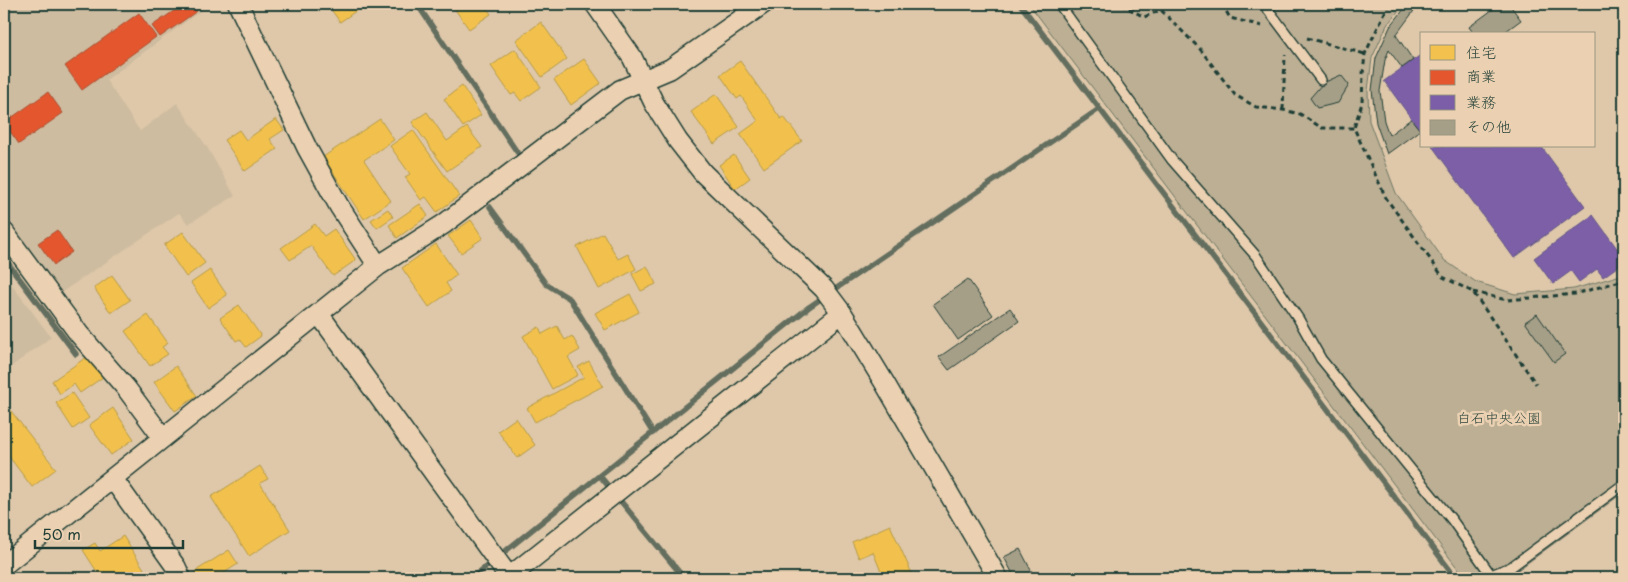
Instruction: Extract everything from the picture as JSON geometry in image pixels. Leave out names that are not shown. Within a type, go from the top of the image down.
[{"type":"street","points":[[238,4],[307,148],[339,206],[378,266]]},
{"type":"street","points":[[595,4],[632,57],[654,103],[678,142],[703,172],[833,301],[998,578]]},
{"type":"street","points":[[4,566],[378,266],[444,224],[620,90],[670,69],[763,4]]},
{"type":"street","points":[[4,232],[79,334],[126,388],[163,438]]},
{"type":"street","points":[[319,314],[502,568],[614,494],[833,301]]},
{"type":"street","points":[[113,479],[176,567],[181,578]]},
{"type":"lane","points":[[1059,4],[1172,160],[1256,256],[1298,318],[1321,359],[1452,520],[1492,575],[1511,567],[1624,484]]},
{"type":"lane","points":[[1264,4],[1321,80]]},
{"type":"path","points":[[1121,4],[1144,17],[1161,10],[1166,4]]},
{"type":"path","points":[[1391,4],[1388,6],[1365,54],[1362,74],[1362,103],[1354,128],[1386,198],[1443,277],[1473,292],[1508,300],[1575,294],[1624,280]]},
{"type":"path","points":[[1161,10],[1200,48],[1235,95],[1256,107],[1300,114],[1322,128],[1354,128]]},
{"type":"path","points":[[1473,292],[1536,384]]},
{"type":"shaded area","points":[[4,4],[210,4],[106,80],[140,131],[177,103],[207,147],[235,196],[188,224],[179,213],[59,294],[4,219]]},
{"type":"shaded area","points":[[4,274],[51,337],[4,372]]},
{"type":"green space","name":"白石中央公園","points":[[1029,4],[1404,4],[1387,25],[1372,58],[1368,91],[1369,121],[1396,193],[1444,260],[1476,282],[1515,294],[1574,289],[1624,274],[1624,492],[1511,575],[1502,578],[1465,578]]},
{"type":"building: 住宅","points":[[336,4],[366,4],[340,22],[330,8]]},
{"type":"building: 住宅","points":[[451,4],[484,4],[491,14],[469,29]]},
{"type":"building: 住宅","points":[[541,22],[567,59],[542,77],[516,40]]},
{"type":"building: 住宅","points":[[515,49],[541,87],[521,101],[515,93],[511,95],[491,66]]},
{"type":"building: 住宅","points":[[584,59],[601,83],[571,105],[554,80]]},
{"type":"building: 住宅","points":[[740,61],[781,119],[784,117],[802,141],[764,168],[740,134],[758,121],[741,96],[737,99],[720,75]]},
{"type":"building: 住宅","points":[[462,86],[481,115],[463,127],[444,99]]},
{"type":"building: 住宅","points":[[716,94],[739,127],[714,144],[691,112]]},
{"type":"building: 住宅","points":[[427,112],[447,141],[467,127],[482,147],[447,171],[412,122]]},
{"type":"building: 住宅","points":[[276,119],[284,130],[270,139],[277,149],[245,171],[224,140],[239,130],[246,140]]},
{"type":"building: 住宅","points":[[380,119],[394,140],[364,160],[391,201],[364,219],[323,157]]},
{"type":"building: 住宅","points":[[413,130],[459,196],[437,212],[426,197],[421,200],[405,177],[410,174],[390,146]]},
{"type":"building: 住宅","points":[[734,155],[750,178],[735,189],[719,165]]},
{"type":"building: 住宅","points":[[420,204],[428,216],[397,238],[389,225]]},
{"type":"building: 住宅","points":[[388,209],[393,217],[377,228],[371,220]]},
{"type":"building: 住宅","points":[[471,220],[483,238],[461,253],[448,236]]},
{"type":"building: 住宅","points":[[315,224],[324,236],[334,229],[356,260],[333,276],[311,246],[290,260],[281,248]]},
{"type":"building: 住宅","points":[[183,232],[205,263],[186,277],[164,245]]},
{"type":"building: 住宅","points":[[603,233],[618,259],[628,254],[636,269],[599,289],[577,247]]},
{"type":"building: 住宅","points":[[436,244],[457,275],[446,283],[451,291],[429,307],[402,268]]},
{"type":"building: 住宅","points":[[647,266],[656,284],[641,291],[632,274]]},
{"type":"building: 住宅","points":[[210,270],[227,295],[208,308],[191,283]]},
{"type":"building: 住宅","points":[[112,275],[130,300],[111,313],[94,288]]},
{"type":"building: 住宅","points":[[630,294],[639,312],[605,330],[595,313]]},
{"type":"building: 住宅","points":[[239,305],[261,336],[246,347],[240,339],[236,341],[220,318]]},
{"type":"building: 住宅","points":[[148,315],[168,343],[162,347],[168,354],[150,366],[125,331]]},
{"type":"building: 住宅","points":[[557,326],[565,340],[572,336],[580,350],[568,357],[578,375],[552,389],[523,336],[539,327],[542,334]]},
{"type":"building: 住宅","points":[[88,356],[103,377],[80,393],[74,384],[60,394],[52,381]]},
{"type":"building: 住宅","points":[[589,361],[603,386],[535,422],[527,408],[584,377],[578,367]]},
{"type":"building: 住宅","points":[[176,366],[197,396],[175,411],[154,382]]},
{"type":"building: 住宅","points":[[72,393],[89,418],[73,429],[56,403]]},
{"type":"building: 住宅","points":[[4,402],[56,469],[32,487],[4,450]]},
{"type":"building: 住宅","points":[[113,408],[134,439],[111,455],[89,425]]},
{"type":"building: 住宅","points":[[516,418],[535,445],[517,458],[498,431]]},
{"type":"building: 住宅","points":[[260,466],[268,479],[260,483],[290,530],[249,556],[211,497]]},
{"type":"building: 住宅","points":[[890,525],[914,578],[877,578],[882,574],[873,552],[859,558],[852,542]]},
{"type":"building: 住宅","points":[[123,536],[144,569],[130,578],[101,578],[83,550],[95,543],[100,551]]},
{"type":"building: 住宅","points":[[229,550],[238,564],[216,578],[198,578],[194,572]]},
{"type":"building: 商業","points":[[184,4],[192,4],[197,11],[160,37],[152,26]]},
{"type":"building: 商業","points":[[139,13],[156,37],[82,90],[65,66]]},
{"type":"building: 商業","points":[[48,92],[63,113],[19,144],[4,123]]},
{"type":"building: 商業","points":[[57,230],[72,252],[54,265],[38,243]]},
{"type":"building: 業務","points":[[1420,55],[1420,130],[1384,81]]},
{"type":"building: 業務","points":[[1433,148],[1542,148],[1585,206],[1514,258]]},
{"type":"building: 業務","points":[[1593,215],[1624,258],[1624,262],[1603,277],[1597,269],[1579,282],[1571,271],[1553,284],[1534,258]]},
{"type":"building: その他","points":[[1408,4],[1422,4],[1416,8],[1396,35],[1413,60],[1402,68],[1389,50],[1385,60],[1380,91],[1384,121],[1389,135],[1411,119],[1420,130],[1387,154],[1376,123],[1372,90],[1376,58],[1390,27]]},
{"type":"building: その他","points":[[1500,4],[1509,4],[1521,20],[1505,32],[1473,32],[1469,27]]},
{"type":"building: その他","points":[[1341,75],[1349,85],[1338,103],[1317,108],[1310,98],[1323,83]]},
{"type":"building: その他","points":[[968,279],[993,315],[958,340],[933,304]]},
{"type":"building: その他","points":[[1010,308],[1019,321],[949,370],[939,357]]},
{"type":"building: その他","points":[[1537,314],[1565,354],[1554,362],[1525,322]]},
{"type":"building: その他","points":[[1020,549],[1035,578],[1015,578],[1004,557]]},
{"type":"waterway","points":[[417,4],[517,152]]},
{"type":"waterway","points":[[1020,4],[1456,578]]},
{"type":"waterway","points":[[472,578],[809,307],[1099,109]]},
{"type":"waterway","points":[[490,207],[546,284],[570,299],[653,433]]},
{"type":"waterway","points":[[4,258],[76,354]]},
{"type":"waterway","points":[[600,476],[684,578]]}]
